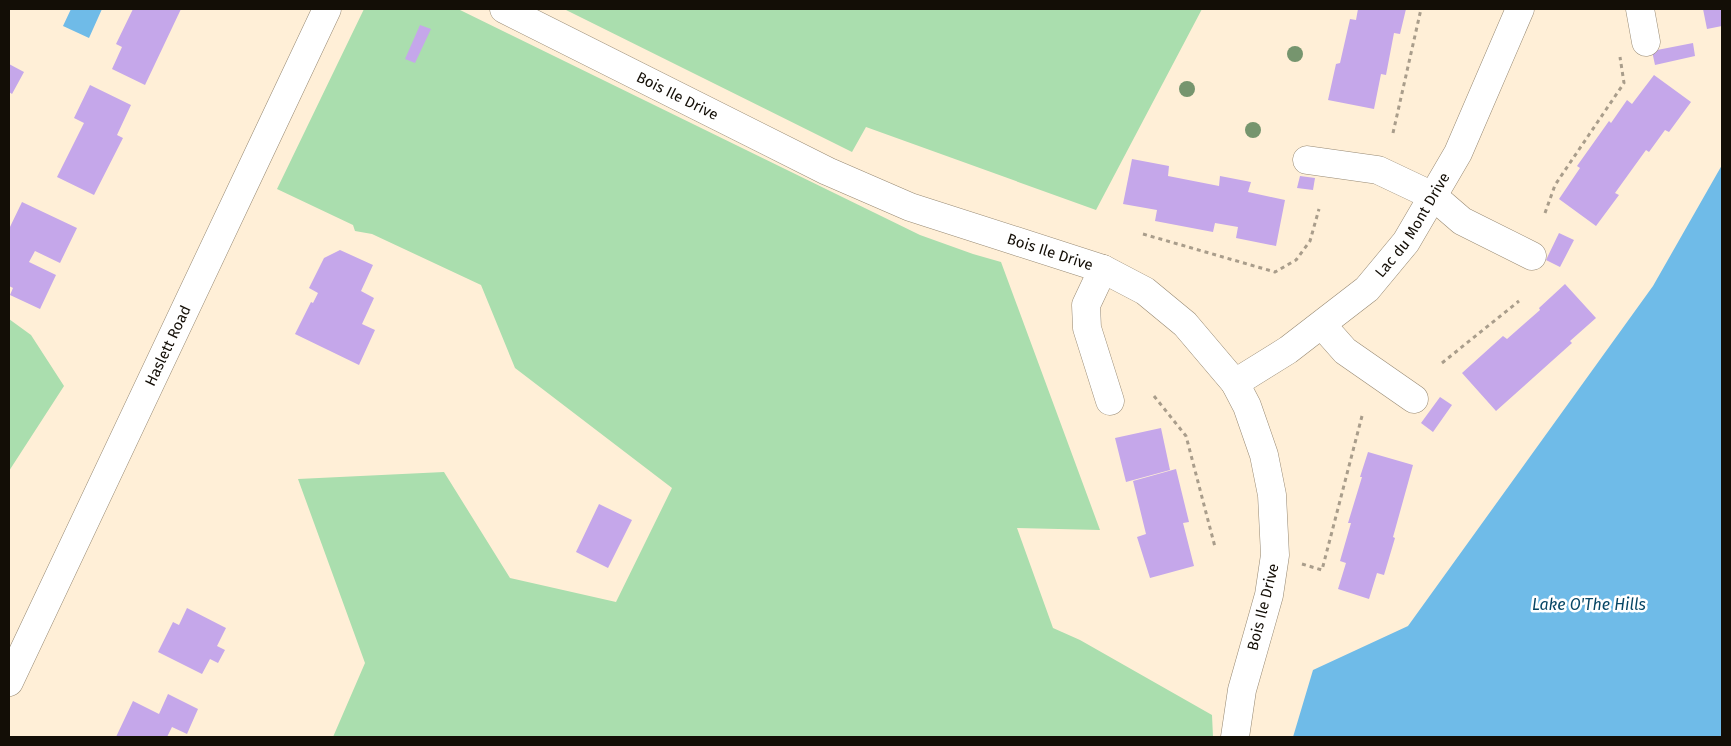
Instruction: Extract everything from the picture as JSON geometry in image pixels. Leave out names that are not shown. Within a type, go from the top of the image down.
[{"type":"street","name":"Haslett Road","points":[[9,682],[326,9]]},
{"type":"street","name":"Bois Ile Drive","points":[[504,9],[827,171],[910,207],[1104,269],[1145,291],[1185,324],[1235,383],[1247,406],[1264,455],[1272,495],[1275,555],[1269,595],[1242,690],[1236,737]]},
{"type":"street","name":"Lac du Mont Drive","points":[[1235,383],[1288,350],[1366,289],[1406,242],[1458,153],[1520,9]]},
{"type":"street","points":[[1640,9],[1646,42]]},
{"type":"street","points":[[1307,160],[1378,170],[1433,196],[1462,220],[1532,256]]},
{"type":"street","points":[[1104,269],[1086,305],[1087,328],[1110,401]]},
{"type":"street","points":[[1322,324],[1345,351],[1414,399]]},
{"type":"path","points":[[1394,133],[1421,9]]},
{"type":"path","points":[[1545,213],[1555,185],[1624,83],[1620,52]]},
{"type":"path","points":[[1143,234],[1274,272],[1296,260],[1310,241],[1319,209]]},
{"type":"path","points":[[1442,363],[1519,301]]},
{"type":"path","points":[[1154,396],[1186,436],[1215,547]]},
{"type":"path","points":[[1275,555],[1322,570],[1362,416]]},
{"type":"green space","points":[[364,9],[458,9],[920,235],[1001,262],[1100,530],[1017,528],[1053,628],[1080,640],[1212,715],[1213,737],[333,737],[365,663],[298,479],[444,472],[510,578],[616,602],[672,488],[515,368],[481,285],[372,234],[355,231],[353,225],[277,189]]},
{"type":"green space","points":[[564,9],[1202,9],[1096,210],[866,127],[852,152]]},
{"type":"green space","points":[[9,319],[31,335],[64,386],[9,471]]},
{"type":"water","points":[[71,9],[102,9],[89,38],[63,26]]},
{"type":"water","name":"Lake O'The Hills","points":[[1722,165],[1722,737],[1293,737],[1313,670],[1408,626],[1653,286]]},
{"type":"building","points":[[133,9],[181,9],[145,85],[112,69],[122,47],[116,44]]},
{"type":"building","points":[[1358,9],[1406,9],[1400,34],[1394,33],[1386,75],[1381,74],[1374,109],[1328,100],[1336,64],[1340,63],[1350,19],[1356,20]]},
{"type":"building","points":[[1703,9],[1722,9],[1722,26],[1707,29]]},
{"type":"building","points":[[420,25],[431,29],[415,63],[405,59]]},
{"type":"building","points":[[1693,43],[1695,56],[1655,65],[1652,51]]},
{"type":"building","points":[[9,64],[24,72],[12,94],[9,92]]},
{"type":"building","points":[[1654,75],[1691,102],[1669,132],[1665,130],[1649,152],[1646,150],[1615,193],[1619,195],[1596,226],[1559,199],[1580,168],[1577,166],[1609,121],[1611,123],[1627,100],[1632,104]]},
{"type":"building","points":[[90,85],[131,105],[117,135],[123,138],[94,195],[57,177],[84,123],[74,118]]},
{"type":"building","points":[[1132,159],[1169,166],[1168,176],[1219,186],[1220,176],[1251,182],[1248,192],[1285,200],[1276,246],[1236,238],[1238,227],[1215,223],[1213,232],[1155,221],[1157,210],[1123,204]]},
{"type":"building","points":[[1300,176],[1315,178],[1313,190],[1297,188]]},
{"type":"building","points":[[22,202],[77,228],[60,263],[35,251],[29,262],[56,275],[40,309],[10,295],[13,288],[9,286],[9,229]]},
{"type":"building","points":[[1559,233],[1574,240],[1560,267],[1546,260]]},
{"type":"building","points":[[340,250],[373,265],[361,291],[374,298],[362,324],[375,330],[359,365],[295,334],[311,302],[313,303],[318,293],[309,288],[324,258]]},
{"type":"building","points":[[1565,284],[1596,318],[1570,341],[1572,343],[1496,411],[1462,373],[1503,336],[1507,339],[1540,310],[1539,308]]},
{"type":"building","points":[[1440,397],[1452,405],[1433,432],[1421,423]]},
{"type":"building","points":[[1161,428],[1170,470],[1126,482],[1115,438]]},
{"type":"building","points":[[1368,452],[1413,465],[1384,575],[1377,573],[1369,599],[1338,589],[1346,563],[1340,561],[1351,523],[1348,523]]},
{"type":"building","points":[[1176,469],[1189,522],[1183,523],[1194,566],[1150,578],[1137,537],[1146,534],[1133,481]]},
{"type":"building","points":[[599,504],[632,520],[608,568],[576,552]]},
{"type":"building","points":[[187,608],[226,628],[217,646],[225,650],[218,663],[210,659],[202,674],[158,652],[173,622],[179,625]]},
{"type":"building","points":[[168,694],[198,709],[187,734],[172,727],[167,737],[116,737],[133,701],[159,714]]}]
